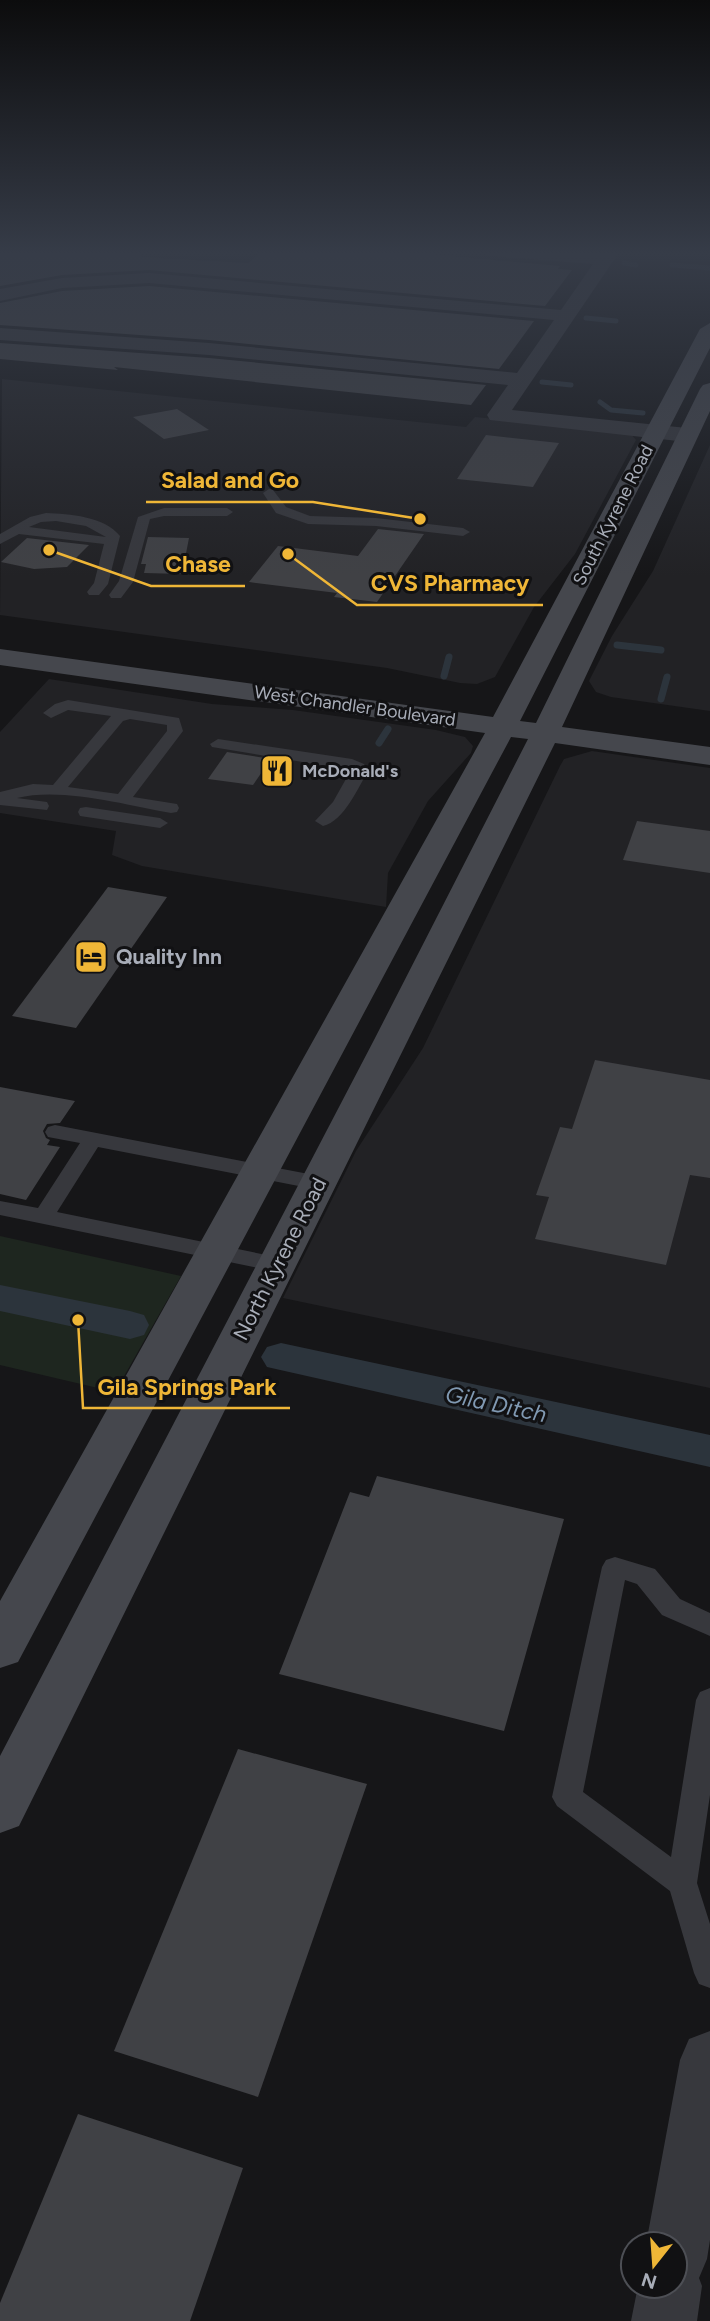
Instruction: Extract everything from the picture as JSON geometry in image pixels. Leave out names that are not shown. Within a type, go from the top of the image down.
[{"type":"main road","name":"South Kyrene Road","points":[[509,714],[694,359]]},
{"type":"main road","name":"South Kyrene Road","points":[[562,717],[647,521],[710,389]]},
{"type":"main road","points":[[598,544],[622,528],[647,521]]},
{"type":"main road","name":"West Chandler Boulevard","points":[[0,657],[509,714],[562,717],[710,756]]},
{"type":"main road","name":"West Chandler Boulevard","points":[[484,697],[509,714]]},
{"type":"main road","points":[[0,1647],[509,714]]},
{"type":"main road","name":"North Kyrene Road","points":[[0,1809],[319,1183],[562,717]]},
{"type":"street","points":[[312,359],[522,380]]},
{"type":"street","points":[[536,359],[498,415],[687,435]]},
{"type":"street","points":[[680,2230],[710,2060]]},
{"type":"street","points":[[664,2321],[668,2300]]},
{"type":"lane","points":[[270,493],[281,510],[308,520],[376,522],[463,532]]},
{"type":"lane","points":[[116,595],[126,582],[144,517],[164,512],[227,512]]},
{"type":"lane","points":[[0,540],[44,517],[96,524],[111,537],[101,584],[94,592]]},
{"type":"lane","points":[[51,713],[68,705],[174,721],[175,731],[122,800]]},
{"type":"lane","points":[[57,790],[118,718],[128,714]]},
{"type":"lane","points":[[218,744],[358,767],[360,771],[339,805],[323,821]]},
{"type":"lane","points":[[0,799],[33,789],[57,790],[171,808]]},
{"type":"lane","points":[[0,799],[41,806]]},
{"type":"lane","points":[[86,812],[160,823]]},
{"type":"lane","points":[[55,1132],[319,1183]]},
{"type":"lane","points":[[43,1217],[93,1139]]},
{"type":"lane","points":[[0,1208],[278,1264]]},
{"type":"lane","points":[[682,1883],[568,1797],[615,1567],[646,1576],[671,1607],[710,1625]]},
{"type":"lane","points":[[710,1700],[682,1883],[710,1973]]},
{"type":"shaded area","points":[[2,379],[466,427],[475,417],[622,432],[631,434],[636,440],[575,554],[534,607],[495,677],[477,684],[460,683],[387,668],[0,615]]},
{"type":"shaded area","points":[[710,445],[710,711],[611,697],[596,692],[589,681],[612,636],[653,571]]},
{"type":"shaded area","points":[[49,679],[212,704],[293,710],[436,730],[465,737],[473,746],[471,753],[428,801],[388,873],[386,907],[142,866],[112,855],[116,831],[0,813],[0,732]]},
{"type":"shaded area","points":[[592,751],[710,768],[710,1388],[283,1298],[356,1151],[423,1048],[560,766],[564,759]]},
{"type":"shaded area","points":[[0,1236],[181,1276],[115,1392],[0,1365]]},
{"type":"building","points":[[3,359],[222,359],[486,385],[471,405],[114,367],[118,370]]},
{"type":"building","points":[[402,359],[506,359],[499,369]]},
{"type":"building","points":[[177,409],[209,430],[164,439],[133,417]]},
{"type":"building","points":[[486,435],[559,443],[533,487],[457,479]]},
{"type":"building","points":[[378,529],[424,534],[377,602],[334,597],[337,593],[249,582],[278,546],[358,556]]},
{"type":"building","points":[[148,537],[189,538],[182,574],[144,573],[146,564],[141,564]]},
{"type":"building","points":[[27,538],[89,545],[67,567],[34,569],[1,562]]},
{"type":"building","points":[[227,752],[271,759],[253,785],[208,779]]},
{"type":"building","points":[[637,821],[710,831],[710,873],[623,860]]},
{"type":"building","name":"Quality Inn","points":[[108,887],[167,897],[76,1028],[12,1016]]},
{"type":"building","points":[[595,1060],[710,1080],[710,1178],[690,1175],[666,1265],[535,1239],[549,1197],[536,1195],[560,1127],[572,1129]]},
{"type":"building","points":[[0,1087],[75,1101],[60,1123],[47,1124],[43,1131],[50,1140],[47,1145],[60,1147],[26,1200],[0,1194]]},
{"type":"building","points":[[377,1476],[564,1519],[504,1731],[279,1674],[350,1492],[369,1497]]},
{"type":"building","points":[[238,1749],[367,1784],[258,2097],[114,2051]]},
{"type":"building","points":[[78,2114],[243,2168],[190,2321],[0,2321],[0,2303]]},
{"type":"waterway","points":[[542,382],[571,385]]},
{"type":"waterway","points":[[600,402],[611,410],[643,413]]},
{"type":"waterway","points":[[617,645],[661,650]]},
{"type":"waterway","points":[[444,676],[449,657]]},
{"type":"waterway","points":[[661,699],[667,677]]},
{"type":"waterway","points":[[379,743],[388,729]]},
{"type":"waterway","name":"Gila Ditch","points":[[0,1298],[130,1325]]},
{"type":"waterway","name":"Gila Ditch","points":[[281,1357],[710,1451]]},
{"type":"place","name":"Salad and Go","points":[[420,519]]},
{"type":"place","name":"Chase","points":[[49,550]]},
{"type":"place","name":"CVS Pharmacy","points":[[288,554]]},
{"type":"place","name":"McDonald's","points":[[277,771]]},
{"type":"place","name":"Quality Inn","points":[[91,957]]},
{"type":"place","name":"Gila Springs Park","points":[[78,1320]]}]
